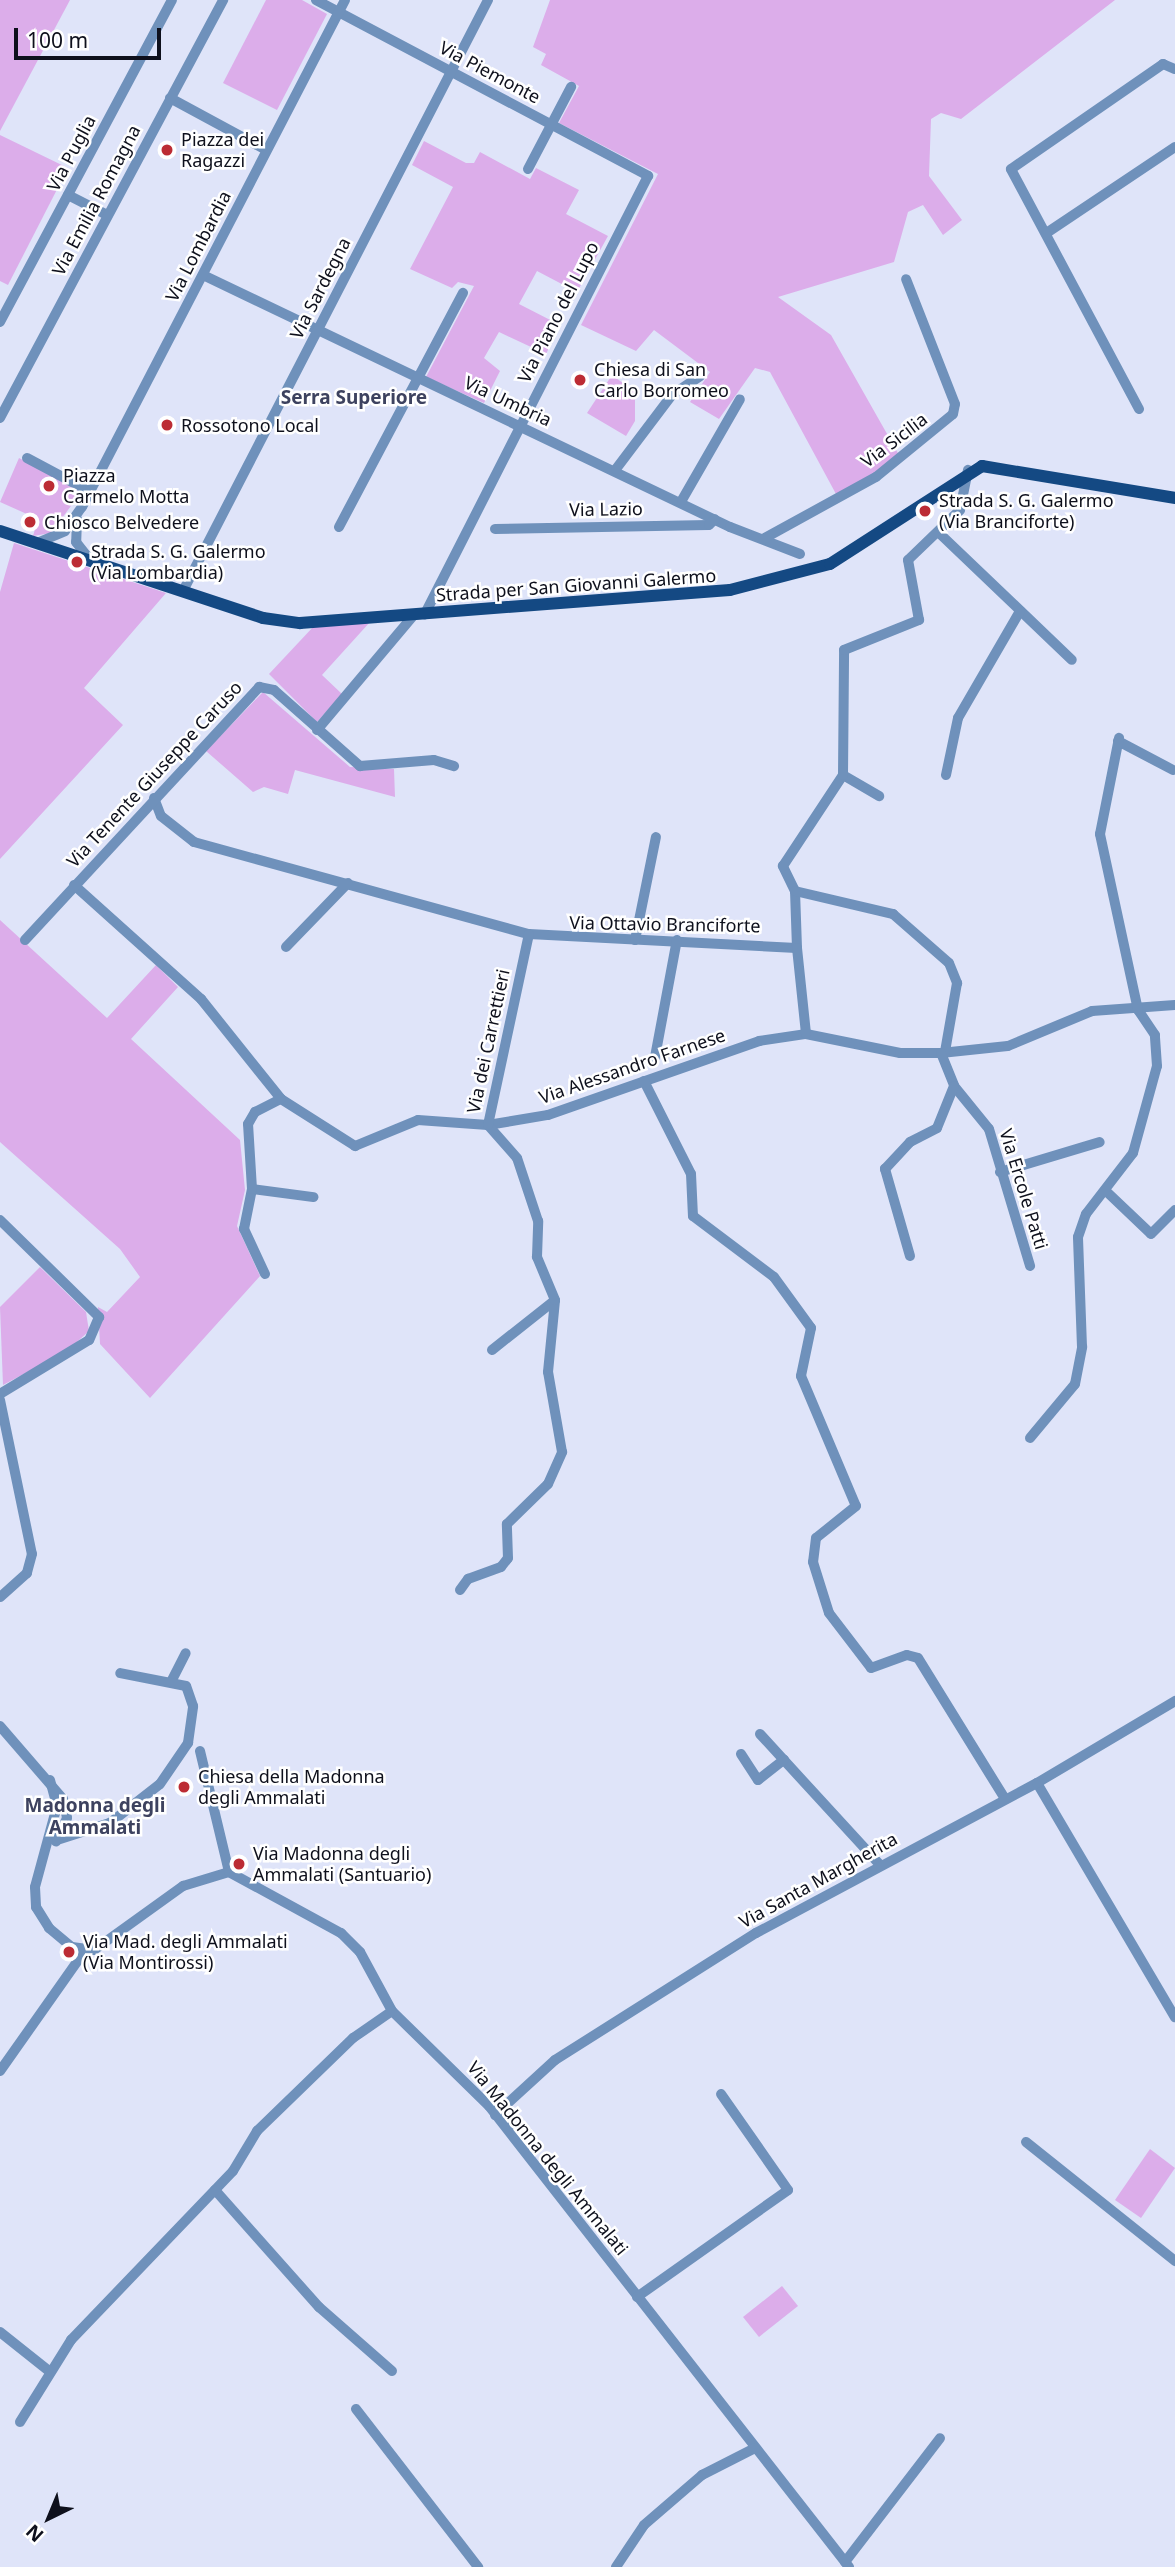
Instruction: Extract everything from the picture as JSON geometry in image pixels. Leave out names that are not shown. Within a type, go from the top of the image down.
[{"type":"main road","points":[[968,470],[1010,469],[1175,498]]},
{"type":"main road","name":"Strada per San Giovanni Galermo","points":[[0,531],[285,622],[420,615],[707,594],[817,568],[849,554],[968,470]]},
{"type":"street","name":"Via Puglia","points":[[0,322],[172,0]]},
{"type":"street","name":"Via Emilia Romagna","points":[[0,418],[223,0]]},
{"type":"street","name":"Via Piemonte","points":[[316,0],[648,176]]},
{"type":"street","name":"Via Lombardia","points":[[61,551],[89,491],[345,0]]},
{"type":"street","name":"Via Sardegna","points":[[183,591],[488,0]]},
{"type":"street","points":[[1139,409],[1048,232],[1012,169],[1014,162],[1163,64],[1175,69]]},
{"type":"street","points":[[528,169],[571,87]]},
{"type":"street","points":[[170,98],[267,150]]},
{"type":"street","points":[[1048,232],[1175,147]]},
{"type":"street","name":"Via Piano del Lupo","points":[[317,730],[420,615],[648,176]]},
{"type":"street","points":[[68,195],[107,215]]},
{"type":"street","name":"Via Umbria","points":[[203,275],[519,426],[682,500],[715,519],[800,554]]},
{"type":"street","name":"Via Sicilia","points":[[763,539],[876,477],[953,414],[955,404],[906,279]]},
{"type":"street","points":[[339,527],[463,293]]},
{"type":"street","points":[[616,469],[672,395],[700,376]]},
{"type":"street","points":[[682,500],[740,399]]},
{"type":"street","points":[[27,458],[89,491]]},
{"type":"street","points":[[806,1034],[797,948],[795,891],[783,866],[843,775],[844,650],[919,620],[906,568],[912,553],[960,510],[968,470]]},
{"type":"street","name":"Via Lazio","points":[[495,529],[709,525],[715,519]]},
{"type":"street","points":[[37,543],[70,531],[90,560]]},
{"type":"street","points":[[938,532],[1072,660]]},
{"type":"street","points":[[946,775],[958,718],[1020,611]]},
{"type":"street","name":"Via Tenente Giuseppe Caruso","points":[[25,940],[260,687],[274,690],[317,730]]},
{"type":"street","points":[[317,730],[360,766],[434,760],[454,766]]},
{"type":"street","points":[[1030,1438],[1080,1370],[1078,1237],[1091,1206],[1108,1193],[1133,1153],[1154,1087],[1155,1035],[1138,1010],[1100,834],[1119,739],[1173,770]]},
{"type":"street","points":[[843,775],[879,796]]},
{"type":"street","name":"Via Ottavio Branciforte","points":[[155,798],[161,816],[194,842],[529,934],[797,948]]},
{"type":"street","points":[[635,940],[656,837]]},
{"type":"street","points":[[286,947],[348,883]]},
{"type":"street","name":"Via Alessandro Farnese","points":[[74,885],[201,999],[281,1099],[355,1146],[418,1120],[488,1125],[548,1115],[759,1041],[806,1034],[900,1053],[943,1052],[1008,1046],[1092,1011],[1138,1010],[1175,1005]]},
{"type":"street","points":[[795,891],[893,914],[949,962],[957,983],[943,1052]]},
{"type":"street","name":"Via dei Carrettieri","points":[[460,1590],[468,1579],[501,1567],[508,1558],[507,1524],[558,1467],[561,1440],[548,1372],[555,1300],[537,1257],[538,1221],[517,1158],[488,1125],[529,934]]},
{"type":"street","points":[[655,1056],[677,940]]},
{"type":"street","name":"Via Ercole Patti","points":[[943,1052],[954,1086],[989,1129],[1030,1266]]},
{"type":"street","points":[[644,1081],[691,1174],[693,1216],[775,1277],[811,1328],[801,1376],[856,1506],[816,1538],[813,1562],[825,1606],[871,1668],[906,1655],[918,1658],[1005,1799]]},
{"type":"street","points":[[910,1256],[885,1169],[910,1142],[937,1128],[954,1086]]},
{"type":"street","points":[[265,1274],[244,1229],[252,1189],[248,1124],[255,1112],[281,1099]]},
{"type":"street","points":[[1000,1172],[1100,1142]]},
{"type":"street","points":[[252,1189],[313,1197]]},
{"type":"street","points":[[1108,1193],[1151,1234],[1175,1210]]},
{"type":"street","points":[[0,1220],[99,1317],[89,1340],[0,1394]]},
{"type":"street","points":[[492,1350],[555,1300]]},
{"type":"street","points":[[0,1400],[32,1554],[27,1573],[0,1597]]},
{"type":"street","points":[[172,1680],[187,1653]]},
{"type":"street","points":[[57,1840],[110,1823],[151,1792],[188,1743],[191,1694],[172,1680],[120,1673]]},
{"type":"street","name":"Via Santa Margherita","points":[[495,2115],[555,2060],[756,1933],[1037,1783],[1175,1701]]},
{"type":"street","points":[[0,1726],[50,1780],[60,1822],[57,1840],[42,1862]]},
{"type":"street","points":[[760,1734],[880,1865]]},
{"type":"street","points":[[0,2071],[84,1952],[183,1886],[229,1872],[200,1751]]},
{"type":"street","points":[[741,1754],[758,1780],[784,1760]]},
{"type":"street","points":[[1037,1783],[1175,2017]]},
{"type":"street","points":[[60,1822],[79,1835]]},
{"type":"street","points":[[60,1822],[42,1862],[35,1887],[40,1917],[62,1940],[84,1952]]},
{"type":"street","name":"Via Madonna degli Ammalati","points":[[229,1872],[347,1938],[392,2011],[495,2115],[847,2564]]},
{"type":"street","points":[[20,2422],[49,2371],[105,2302],[215,2189],[284,2103],[392,2011]]},
{"type":"street","points":[[637,2297],[788,2190],[721,2094]]},
{"type":"street","points":[[1027,2142],[1175,2261]]},
{"type":"street","points":[[215,2189],[320,2307],[392,2371]]},
{"type":"street","points":[[0,2332],[49,2371]]},
{"type":"street","points":[[356,2409],[478,2567]]},
{"type":"street","points":[[847,2564],[940,2438]]},
{"type":"street","points":[[616,2567],[644,2525],[692,2483],[755,2448]]},
{"type":"shaded area","points":[[0,0],[70,0],[0,131]]},
{"type":"shaded area","points":[[266,0],[302,0],[327,14],[277,110],[223,83]]},
{"type":"shaded area","points":[[550,0],[1115,0],[961,119],[941,113],[931,119],[929,176],[962,220],[943,235],[923,205],[908,212],[894,262],[778,297],[831,335],[899,455],[877,472],[836,494],[770,372],[755,368],[719,419],[690,402],[710,372],[654,330],[636,351],[581,325],[658,174],[559,123],[579,86],[541,65],[546,54],[533,47]]},
{"type":"shaded area","points":[[0,135],[68,168],[8,285],[0,281]]},
{"type":"shaded area","points":[[424,141],[466,163],[474,163],[480,152],[530,179],[536,168],[579,190],[566,214],[608,236],[577,292],[537,271],[519,304],[560,325],[546,354],[499,332],[484,358],[500,371],[484,403],[426,377],[474,286],[458,282],[452,288],[410,269],[453,187],[412,165]]},
{"type":"shaded area","points":[[612,375],[635,392],[635,421],[626,436],[587,413]]},
{"type":"shaded area","points":[[19,458],[82,491],[51,533],[33,536],[38,519],[0,502]]},
{"type":"shaded area","points":[[14,543],[166,593],[84,688],[123,725],[0,859],[0,592]]},
{"type":"shaded area","points":[[370,622],[322,675],[342,694],[317,722],[269,674],[314,626]]},
{"type":"shaded area","points":[[263,692],[350,767],[394,769],[395,797],[295,770],[288,794],[264,787],[253,792],[206,751]]},
{"type":"shaded area","points":[[0,920],[107,1018],[156,965],[178,987],[131,1039],[240,1140],[245,1190],[237,1226],[260,1276],[150,1398],[100,1344],[98,1307],[107,1312],[140,1277],[120,1249],[0,1142]]},
{"type":"shaded area","points":[[40,1267],[86,1312],[89,1331],[67,1351],[3,1385],[0,1307]]},
{"type":"shaded area","points":[[1150,2149],[1175,2168],[1141,2218],[1115,2200]]},
{"type":"shaded area","points":[[782,2286],[798,2306],[759,2337],[743,2317]]},
{"type":"place","name":"Piazza dei Ragazzi","points":[[167,150]]},
{"type":"place","name":"Chiesa di San Carlo Borromeo","points":[[580,380]]},
{"type":"place","name":"Rossotono Local","points":[[167,425]]},
{"type":"place","name":"Piazza Carmelo Motta","points":[[49,486]]},
{"type":"place","name":"Strada S. G. Galermo (Via Branciforte)","points":[[925,511]]},
{"type":"place","name":"Chiosco Belvedere","points":[[30,522]]},
{"type":"place","name":"Strada S. G. Galermo (Via Lombardia)","points":[[77,562]]},
{"type":"place","name":"Chiesa della Madonna degli Ammalati","points":[[184,1787]]},
{"type":"place","name":"Via Madonna degli Ammalati (Santuario)","points":[[239,1864]]},
{"type":"place","name":"Via Mad. degli Ammalati (Via Montirossi)","points":[[69,1952]]},
{"type":"district","name":"Serra Superiore","points":[[354,398]]},
{"type":"district","name":"Madonna degli Ammalati","points":[[95,1817]]}]
